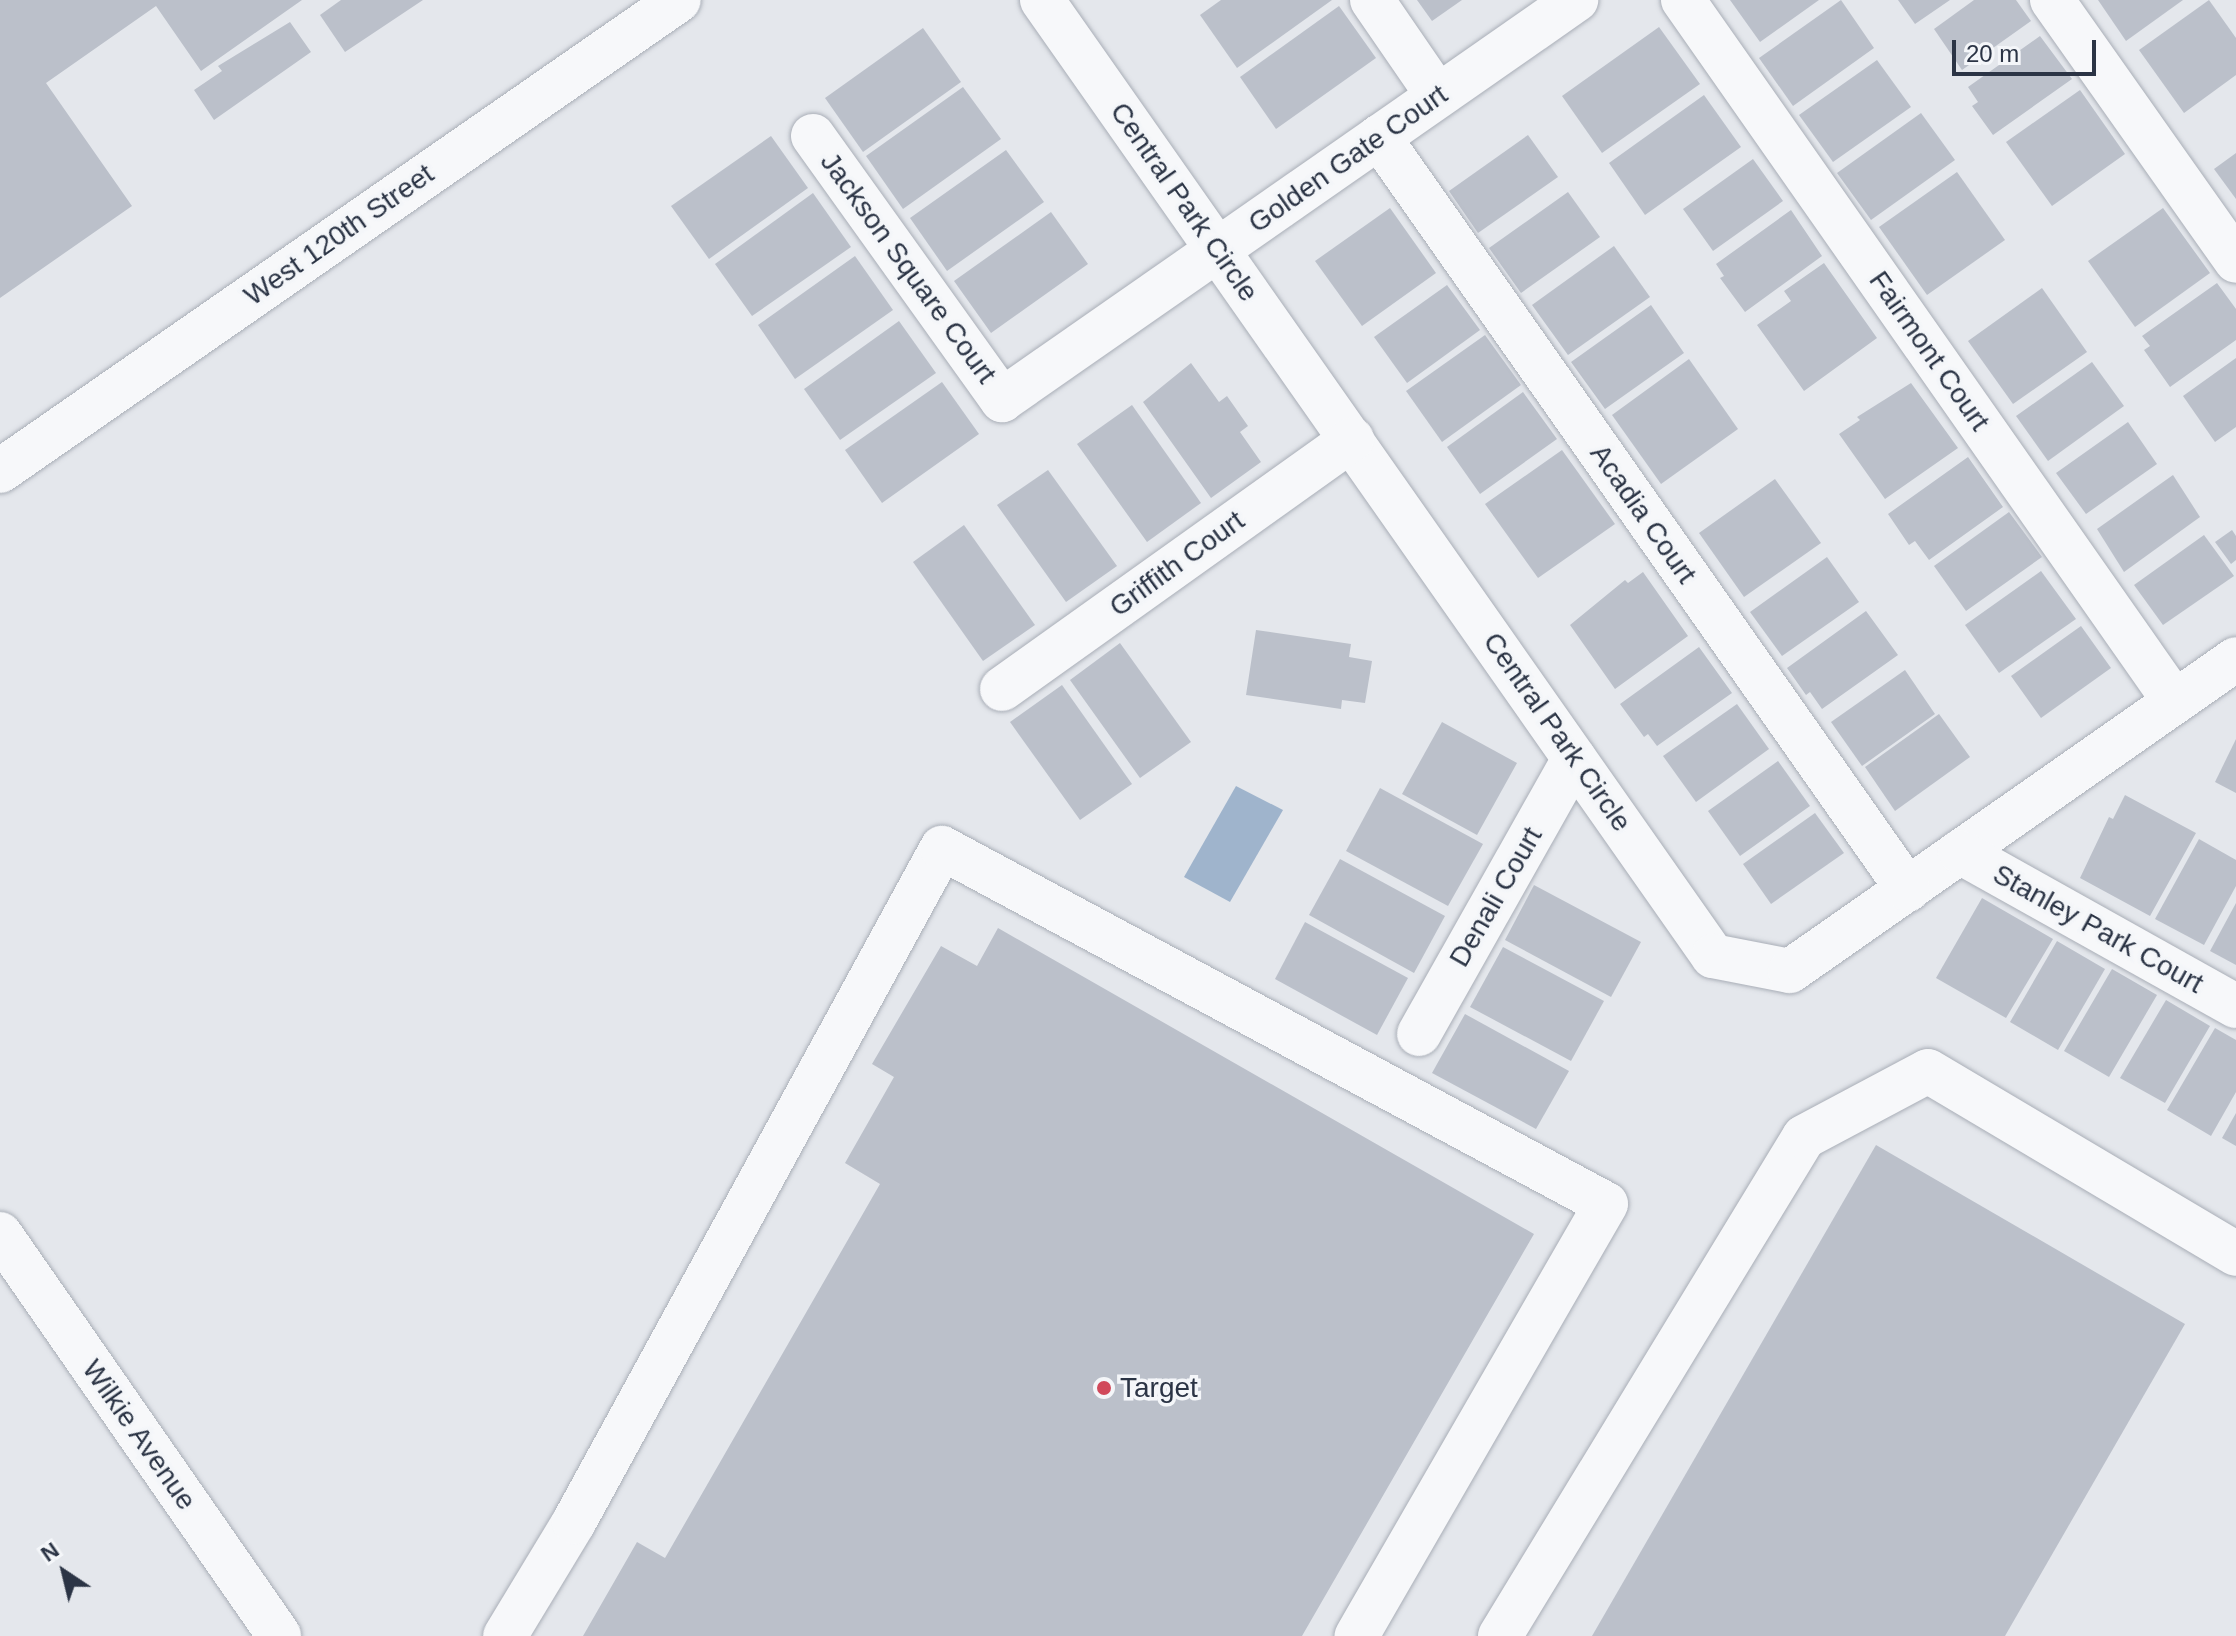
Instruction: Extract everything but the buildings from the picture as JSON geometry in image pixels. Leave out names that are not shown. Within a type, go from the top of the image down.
[{"type":"street","name":"West 120th Street","points":[[0,471],[679,0]]},
{"type":"street","name":"Central Park Circle","points":[[1042,0],[1713,956],[1790,971],[2236,659]]},
{"type":"street","points":[[1372,0],[1438,96]]},
{"type":"street","name":"Golden Gate Court","points":[[1002,400],[1576,0]]},
{"type":"street","name":"Fairmont Court","points":[[1683,0],[2175,702]]},
{"type":"street","points":[[2052,0],[2236,261]]},
{"type":"street","name":"Jackson Square Court","points":[[813,136],[1002,400]]},
{"type":"street","name":"Acadia Court","points":[[1379,137],[1908,890]]},
{"type":"street","name":"Griffith Court","points":[[1002,689],[1352,439]]},
{"type":"street","name":"Denali Court","points":[[1419,1034],[1574,759]]},
{"type":"street","points":[[505,1636],[574,1522],[942,848],[1606,1204],[1357,1636]]},
{"type":"street","name":"Stanley Park Court","points":[[1960,852],[2236,1006]]},
{"type":"street","points":[[1500,1636],[1804,1137],[1928,1071],[2236,1254]]},
{"type":"street","name":"Wilkie Avenue","points":[[0,1234],[266,1631]]},
{"type":"water","points":[[1236,786],[1283,810],[1230,902],[1184,877]]},
{"type":"place","name":"Target","points":[[1104,1388]]}]
